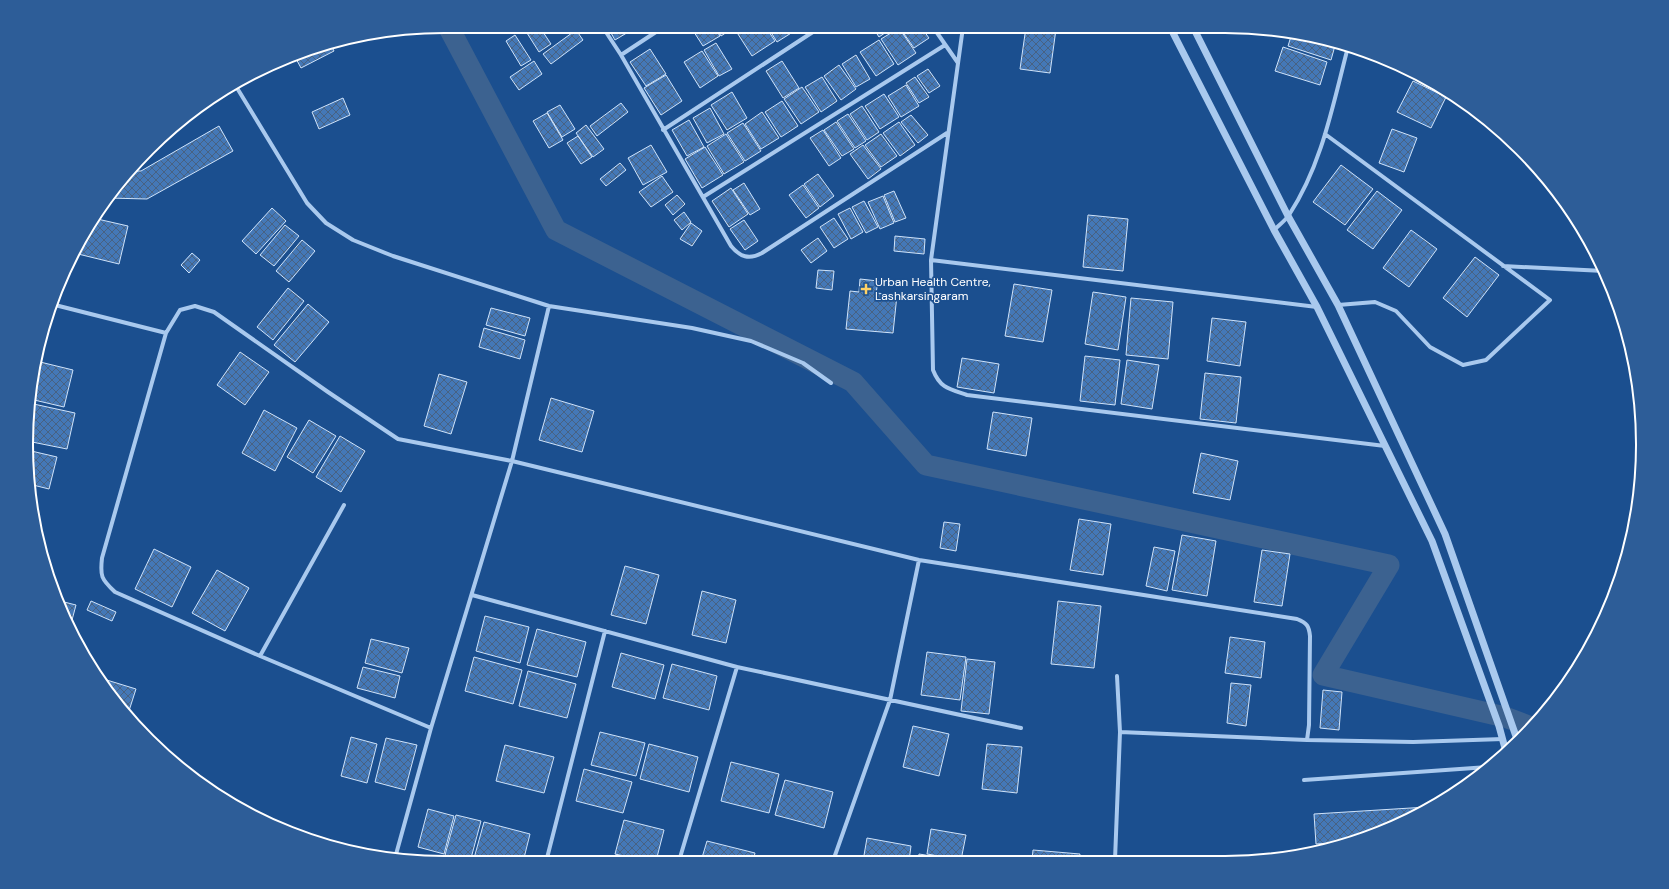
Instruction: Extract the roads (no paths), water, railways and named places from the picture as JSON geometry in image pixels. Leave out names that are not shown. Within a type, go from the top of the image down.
[{"type":"street","points":[[607,33],[621,55],[663,130],[736,252],[744,257],[754,257],[947,134]]},
{"type":"street","points":[[621,55],[654,33]]},
{"type":"street","points":[[663,130],[811,33]]},
{"type":"street","points":[[937,33],[958,63]]},
{"type":"street","points":[[962,33],[947,134],[931,260],[933,370],[937,381],[949,389],[966,395],[1385,446]]},
{"type":"street","points":[[1173,33],[1274,230],[1317,307],[1432,541],[1499,726],[1504,746]]},
{"type":"street","points":[[1196,33],[1288,216],[1338,305],[1445,534],[1515,735]]},
{"type":"street","points":[[703,197],[945,45]]},
{"type":"street","points":[[1274,230],[1288,216],[1305,185],[1325,134],[1347,52]]},
{"type":"street","points":[[238,89],[307,203],[326,223],[353,240],[393,256],[548,306],[692,328],[751,341],[803,363],[830,383]]},
{"type":"street","points":[[1325,134],[1550,300],[1486,360],[1463,365],[1430,347],[1396,311],[1375,302],[1338,305]]},
{"type":"street","points":[[931,260],[1317,307]]},
{"type":"street","points":[[1503,266],[1598,271]]},
{"type":"street","points":[[57,306],[166,333]]},
{"type":"street","points":[[431,728],[260,656],[115,592],[104,582],[101,573],[102,558],[166,333],[180,310],[195,306],[214,312],[398,439],[512,461],[919,560],[1298,619],[1309,626],[1310,636],[1309,726],[1307,740]]},
{"type":"street","points":[[396,853],[431,728],[512,461],[548,306]]},
{"type":"street","points":[[260,656],[344,505]]},
{"type":"street","points":[[835,856],[890,700],[919,560]]},
{"type":"street","points":[[472,595],[737,667],[1021,728]]},
{"type":"street","points":[[548,856],[605,631]]},
{"type":"street","points":[[680,856],[737,667]]},
{"type":"street","points":[[1115,856],[1120,732],[1117,676]]},
{"type":"street","points":[[1120,732],[1307,740],[1421,742],[1503,740]]},
{"type":"street","points":[[1304,780],[1479,768]]},
{"type":"waterway","points":[[452,33],[556,230],[853,382],[926,465],[1389,565],[1323,675],[1505,717],[1525,725]]},
{"type":"place","name":"Urban Health Centre, Lashkarsingaram","points":[[866,289]]}]
